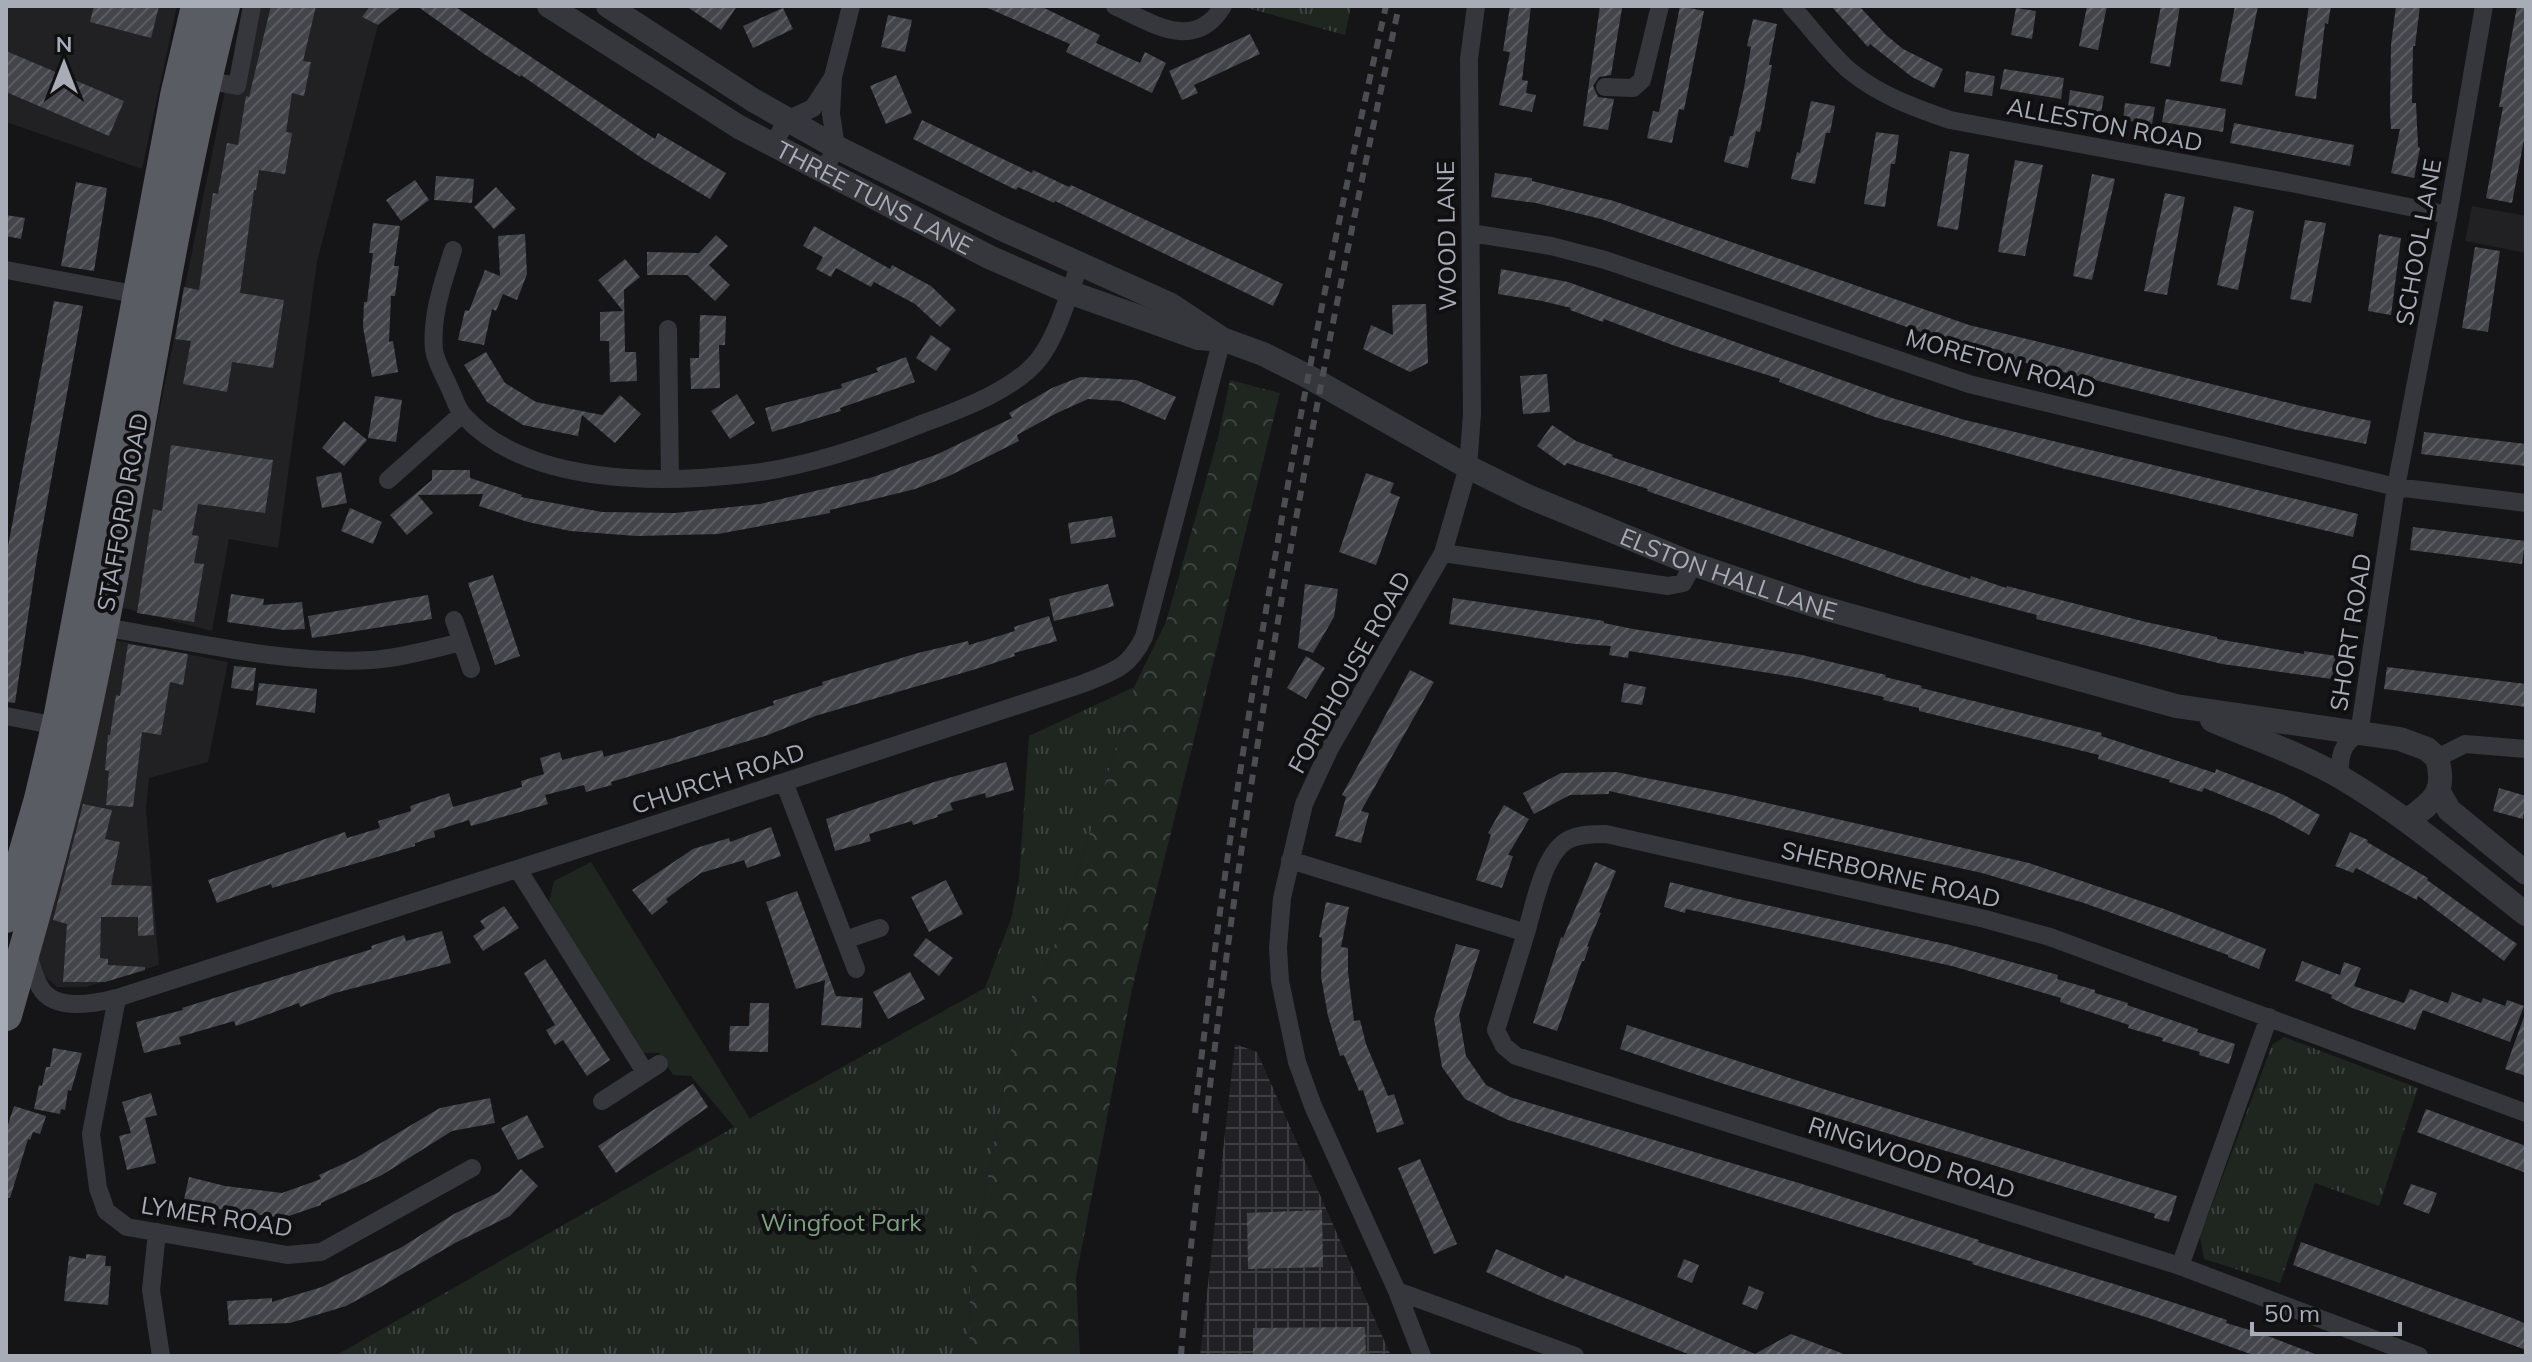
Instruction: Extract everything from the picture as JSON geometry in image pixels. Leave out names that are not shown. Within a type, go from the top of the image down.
[{"type":"highway","name":"STAFFORD ROAD","points":[[6,1015],[79,742],[102,627],[151,297],[176,96],[197,6]]},
{"type":"highway","name":"STAFFORD ROAD","points":[[6,917],[40,799],[151,297],[221,83],[224,6]]},
{"type":"street","points":[[221,83],[252,6]]},
{"type":"street","name":"THREE TUNS LANE","points":[[549,6],[739,127],[989,257],[1069,292],[1198,338],[1222,339]]},
{"type":"street","name":"THREE TUNS LANE","points":[[608,6],[753,100],[836,147],[1000,228],[1171,305],[1222,339],[1263,354],[1307,376]]},
{"type":"street","points":[[824,171],[836,147],[831,114],[833,77],[851,6]]},
{"type":"street","points":[[1115,6],[1170,31],[1194,31],[1217,16],[1223,6]]},
{"type":"street","name":"WOOD LANE","points":[[1468,467],[1472,414],[1469,59],[1476,6]]},
{"type":"street","points":[[1605,87],[1633,88],[1642,80],[1660,6]]},
{"type":"street","name":"ALLESTON ROAD","points":[[1791,6],[1851,72],[1915,109],[1950,120],[2448,215]]},
{"type":"street","name":"SCHOOL LANE","points":[[2396,487],[2484,6]]},
{"type":"street","points":[[773,145],[787,120],[813,108],[833,77]]},
{"type":"street","name":"MORETON ROAD","points":[[1471,233],[1551,246],[1605,260],[1969,384],[2396,487],[2526,503]]},
{"type":"street","points":[[453,250],[436,306],[434,353],[462,414],[510,449],[545,464],[607,476],[670,479],[747,474],[877,442],[956,411],[1008,385],[1039,359],[1080,264]]},
{"type":"street","points":[[6,270],[151,297]]},
{"type":"street","points":[[668,329],[670,479]]},
{"type":"street","name":"CHURCH ROAD","points":[[26,949],[41,990],[51,999],[79,1004],[117,998],[519,871],[1117,670],[1134,657],[1150,619],[1222,339]]},
{"type":"street","name":"ELSTON HALL LANE","points":[[1307,376],[1468,467],[1527,496],[1693,564],[1813,605],[2176,706],[2415,743],[2437,758]]},
{"type":"street","points":[[388,480],[462,414]]},
{"type":"street","name":"FORDHOUSE ROAD","points":[[1422,1356],[1397,1291],[1313,1106],[1297,1062],[1280,981],[1278,948],[1282,898],[1304,804],[1330,748],[1443,553],[1468,467]]},
{"type":"street","name":"SHORT ROAD","points":[[2339,776],[2342,749],[2348,740],[2359,734],[2396,487]]},
{"type":"street","points":[[1443,553],[1668,586],[1683,583],[1693,564]]},
{"type":"street","points":[[454,620],[471,669]]},
{"type":"street","points":[[102,627],[289,657],[342,660],[372,660],[462,642]]},
{"type":"street","name":"ELSTON HALL LANE","points":[[2176,706],[2339,776],[2408,820],[2526,914]]},
{"type":"street","points":[[6,716],[57,726]]},
{"type":"street","points":[[2408,820],[2439,792],[2442,781],[2437,758],[2465,744],[2526,749]]},
{"type":"street","points":[[784,782],[856,969]]},
{"type":"street","points":[[2439,792],[2449,810],[2526,873]]},
{"type":"street","name":"SHERBORNE ROAD","points":[[1526,933],[1549,860],[1559,847],[1570,839],[1606,834],[1985,919],[2050,937],[2526,1113]]},
{"type":"street","points":[[1290,860],[1526,933]]},
{"type":"street","points":[[519,871],[652,1068],[602,1101]]},
{"type":"street","points":[[845,940],[880,928]]},
{"type":"street","name":"RINGWOOD ROAD","points":[[1526,933],[1496,1030],[1504,1046],[1516,1056],[2180,1266],[2419,1356]]},
{"type":"street","name":"LYMER ROAD","points":[[117,998],[91,1134],[98,1188],[106,1211],[127,1227],[287,1255],[321,1252],[472,1168]]},
{"type":"street","points":[[2180,1266],[2269,1017]]},
{"type":"street","points":[[157,1232],[151,1290],[161,1356]]},
{"type":"street","points":[[1397,1291],[1575,1356]]},
{"type":"shaded area","points":[[6,6],[177,6],[142,169],[6,122]]},
{"type":"shaded area","points":[[251,6],[370,6],[362,17],[378,25],[317,262],[278,548],[229,539],[212,631],[119,607],[227,81],[233,80]]},
{"type":"shaded area","points":[[2472,206],[2526,216],[2526,253],[2465,241]]},
{"type":"shaded area","points":[[114,640],[228,662],[208,762],[149,778],[146,809],[159,965],[86,987],[57,987],[40,972],[36,939]]},
{"type":"shaded area","points":[[1235,1044],[1257,1052],[1391,1356],[1200,1356]]},
{"type":"green space","points":[[1240,6],[1351,6],[1345,35]]},
{"type":"green space","points":[[1230,380],[1280,393],[1132,989],[1076,1277],[1080,1356],[969,1356],[970,1273],[1013,1039],[1060,932],[1134,687],[1166,622],[1218,438]]},
{"type":"green space","name":"Wingfoot Park","points":[[1134,687],[1060,932],[1013,1039],[970,1273],[969,1356],[335,1356],[734,1127],[985,988],[1011,919],[1019,879],[1029,736]]},
{"type":"green space","points":[[591,862],[750,1119],[734,1127],[691,1076],[673,1075],[659,1053],[643,1053],[549,903],[554,881]]},
{"type":"green space","points":[[2284,1037],[2418,1088],[2379,1206],[2315,1183],[2280,1283],[2204,1259],[2200,1237],[2272,1045]]},
{"type":"building","points":[[94,6],[159,6],[151,38],[90,22]]},
{"type":"building","points":[[271,6],[316,6],[303,61],[311,62],[304,96],[292,93],[286,132],[292,133],[285,174],[259,170],[240,293],[284,300],[273,368],[232,362],[227,392],[183,384],[191,341],[175,339],[184,287],[199,290],[213,193],[218,194],[227,143],[238,145],[246,96],[249,97]]},
{"type":"building","points":[[370,6],[402,6],[378,25],[362,17]]},
{"type":"building","points":[[417,6],[454,6],[655,139],[658,133],[726,173],[710,199],[643,159]]},
{"type":"building","points":[[686,6],[737,6],[721,30]]},
{"type":"building","points":[[983,6],[1040,6],[1100,35],[1096,43],[1140,63],[1145,52],[1166,63],[1152,93],[1066,52],[1070,44]]},
{"type":"building","points":[[1510,6],[1531,6],[1522,80],[1528,81],[1526,93],[1536,95],[1532,112],[1499,105],[1510,52],[1503,51]]},
{"type":"building","points":[[1600,6],[1622,8],[1611,75],[1599,77],[1593,86],[1598,97],[1614,99],[1608,130],[1583,126]]},
{"type":"building","points":[[1680,6],[1704,11],[1684,110],[1679,109],[1672,143],[1647,138],[1653,111],[1659,112]]},
{"type":"building","points":[[1831,6],[1859,6],[1903,49],[1943,69],[1934,88],[1912,77],[1870,44],[1868,47]]},
{"type":"building","points":[[2087,6],[2107,6],[2098,50],[2079,46]]},
{"type":"building","points":[[2161,6],[2180,6],[2170,67],[2150,63]]},
{"type":"building","points":[[2235,6],[2258,6],[2242,85],[2220,81]]},
{"type":"building","points":[[2309,6],[2331,6],[2328,24],[2325,23],[2316,99],[2295,96]]},
{"type":"building","points":[[2396,6],[2420,6],[2413,46],[2412,103],[2416,103],[2420,148],[2414,178],[2391,173],[2400,129],[2391,129],[2390,111],[2391,45]]},
{"type":"building","points":[[2517,6],[2526,6],[2526,129],[2512,203],[2486,198]]},
{"type":"building","points":[[783,8],[793,29],[753,48],[743,26]]},
{"type":"building","points":[[2016,8],[2036,11],[2032,39],[2011,35]]},
{"type":"building","points":[[888,15],[912,20],[905,52],[881,47]]},
{"type":"building","points":[[1753,19],[1777,24],[1760,132],[1756,131],[1748,168],[1724,162],[1744,88],[1751,47],[1747,46]]},
{"type":"building","points":[[1250,34],[1260,54],[1194,85],[1198,93],[1182,100],[1169,71]]},
{"type":"building","points":[[6,51],[124,101],[109,136],[6,92]]},
{"type":"building","points":[[2004,69],[2064,78],[2061,99],[2000,89]]},
{"type":"building","points":[[1966,71],[1995,76],[1992,96],[1964,92]]},
{"type":"building","points":[[896,75],[912,113],[886,124],[870,86]]},
{"type":"building","points":[[2070,90],[2104,96],[2101,113],[2068,108]]},
{"type":"building","points":[[2166,99],[2226,109],[2223,132],[2162,122]]},
{"type":"building","points":[[1811,101],[1835,106],[1815,184],[1791,179]]},
{"type":"building","points":[[2125,103],[2155,107],[2152,124],[2123,120]]},
{"type":"building","points":[[922,120],[1032,173],[1033,170],[1069,187],[1071,185],[1283,284],[1273,306],[1055,201],[1018,187],[1016,190],[913,139]]},
{"type":"building","points":[[2234,123],[2354,145],[2350,166],[2230,143]]},
{"type":"building","points":[[1876,132],[1899,135],[1885,207],[1864,204]]},
{"type":"building","points":[[1950,151],[1969,154],[1958,230],[1937,226]]},
{"type":"building","points":[[2015,160],[2043,165],[2025,256],[1998,252]]},
{"type":"building","points":[[1495,173],[1532,178],[1532,181],[1614,201],[1969,325],[2371,421],[2366,444],[2297,430],[1969,349],[1601,219],[1536,203],[1491,197]]},
{"type":"building","points":[[2092,174],[2115,179],[2092,280],[2073,276]]},
{"type":"building","points":[[436,176],[474,179],[472,203],[434,200]]},
{"type":"building","points":[[415,180],[429,200],[401,221],[386,200]]},
{"type":"building","points":[[76,182],[107,188],[94,271],[61,266]]},
{"type":"building","points":[[496,187],[516,209],[494,229],[474,207]]},
{"type":"building","points":[[2165,193],[2185,197],[2167,295],[2144,291]]},
{"type":"building","points":[[2234,206],[2254,211],[2238,290],[2217,285]]},
{"type":"building","points":[[6,215],[25,218],[21,239],[6,236]]},
{"type":"building","points":[[2305,220],[2326,223],[2311,303],[2290,299]]},
{"type":"building","points":[[373,223],[400,226],[394,266],[399,266],[395,296],[391,296],[389,342],[393,341],[398,372],[372,377],[363,327],[373,253],[369,253]]},
{"type":"building","points":[[814,226],[890,269],[892,265],[931,286],[956,310],[940,327],[915,304],[874,282],[871,287],[836,268],[831,277],[816,269],[823,257],[803,246]]},
{"type":"building","points":[[525,234],[527,274],[517,300],[503,294],[496,311],[492,309],[484,345],[458,340],[465,310],[469,311],[485,270],[500,276],[498,236]]},
{"type":"building","points":[[2379,234],[2401,238],[2391,315],[2368,311]]},
{"type":"building","points":[[716,235],[728,246],[709,265],[730,285],[715,301],[687,275],[647,275],[647,252],[699,253]]},
{"type":"building","points":[[2475,247],[2500,251],[2488,332],[2462,328]]},
{"type":"building","points":[[625,259],[640,277],[624,290],[625,352],[636,352],[637,381],[610,382],[609,341],[600,341],[600,312],[623,311],[598,280]]},
{"type":"building","points":[[1501,269],[1568,282],[1892,398],[1965,420],[2358,514],[2353,537],[2065,469],[1878,418],[1779,382],[1780,379],[1675,346],[1604,319],[1603,322],[1571,308],[1498,294]]},
{"type":"building","points":[[54,301],[83,306],[37,557],[15,703],[6,702],[6,557]]},
{"type":"building","points":[[1426,304],[1428,363],[1410,372],[1363,349],[1371,325],[1393,335],[1392,305]]},
{"type":"building","points":[[700,315],[726,316],[725,345],[719,345],[720,388],[691,389],[690,358],[699,358]]},
{"type":"building","points":[[931,335],[951,349],[936,371],[916,358]]},
{"type":"building","points":[[486,352],[505,383],[536,402],[602,415],[620,395],[641,414],[615,443],[582,415],[578,436],[523,425],[487,402],[464,365]]},
{"type":"building","points":[[906,357],[915,382],[840,408],[841,411],[772,432],[765,408],[842,388],[841,384],[878,372],[876,368]]},
{"type":"building","points":[[1547,374],[1550,412],[1523,414],[1520,376]]},
{"type":"building","points":[[1080,377],[1136,380],[1176,397],[1165,420],[1120,401],[1088,399],[1017,435],[1019,441],[949,476],[915,489],[830,510],[830,513],[718,534],[637,536],[570,531],[528,522],[479,506],[483,494],[418,495],[433,513],[407,535],[390,515],[432,480],[432,470],[470,470],[470,478],[521,497],[602,512],[675,513],[760,504],[870,478],[938,454],[1012,418],[1009,413],[1052,388]]},
{"type":"building","points":[[737,394],[755,423],[730,439],[711,411]]},
{"type":"building","points":[[375,396],[402,400],[396,442],[368,438]]},
{"type":"building","points":[[344,421],[367,440],[344,466],[322,448]]},
{"type":"building","points":[[1552,425],[1576,441],[1612,457],[1970,579],[1971,576],[2006,588],[2217,639],[2304,654],[2304,651],[2336,656],[2332,679],[2222,664],[2036,619],[2037,615],[1918,584],[1648,489],[1567,463],[1565,466],[1537,446]]},
{"type":"building","points":[[2424,432],[2526,444],[2526,466],[2421,454]]},
{"type":"building","points":[[171,445],[273,460],[265,513],[198,504],[192,535],[199,536],[194,563],[204,564],[194,622],[137,613],[153,509],[162,511]]},
{"type":"building","points":[[341,472],[347,503],[322,508],[316,477]]},
{"type":"building","points":[[1366,473],[1394,483],[1390,493],[1400,497],[1376,565],[1339,552]]},
{"type":"building","points":[[350,508],[382,522],[373,544],[341,531]]},
{"type":"building","points":[[1112,516],[1116,537],[1071,544],[1068,523]]},
{"type":"building","points":[[2413,527],[2525,541],[2522,564],[2410,550]]},
{"type":"building","points":[[493,575],[520,656],[495,665],[468,583]]},
{"type":"building","points":[[1108,584],[1114,606],[1054,621],[1049,599]]},
{"type":"building","points":[[1305,584],[1338,589],[1334,617],[1313,653],[1298,648]]},
{"type":"building","points":[[231,594],[264,599],[263,605],[302,602],[305,629],[284,630],[227,622]]},
{"type":"building","points":[[428,595],[432,619],[312,638],[308,616]]},
{"type":"building","points":[[1453,598],[1802,655],[1886,675],[1921,688],[2102,733],[2101,736],[2215,773],[2216,769],[2284,795],[2320,815],[2309,835],[2274,816],[2204,788],[2202,792],[2169,782],[2098,759],[2099,755],[1919,711],[1919,708],[1883,700],[1884,697],[1800,678],[1629,651],[1628,658],[1609,655],[1611,646],[1575,644],[1449,624]]},
{"type":"building","points":[[1049,616],[1057,641],[1014,653],[1015,656],[976,669],[815,716],[768,735],[611,782],[612,785],[586,792],[584,785],[545,795],[548,804],[471,826],[469,820],[434,831],[435,837],[415,843],[415,846],[272,888],[271,884],[217,903],[208,880],[345,832],[347,838],[380,828],[378,821],[411,811],[410,806],[449,793],[453,807],[522,787],[521,781],[544,774],[540,758],[560,752],[562,760],[602,750],[604,757],[670,739],[774,705],[773,701],[823,685],[822,682],[918,653],[968,641],[969,645],[1015,631],[1014,627]]},
{"type":"building","points":[[128,644],[188,654],[183,685],[170,682],[161,735],[142,732],[133,807],[106,805],[108,735],[116,695],[120,696]]},
{"type":"building","points":[[1306,656],[1325,668],[1306,699],[1287,688]]},
{"type":"building","points":[[234,666],[256,668],[253,691],[231,688]]},
{"type":"building","points":[[2387,667],[2526,684],[2526,707],[2384,689]]},
{"type":"building","points":[[1410,670],[1434,682],[1361,811],[1369,813],[1361,843],[1335,836],[1346,797],[1342,795]]},
{"type":"building","points":[[259,683],[317,689],[315,713],[256,705]]},
{"type":"building","points":[[1624,683],[1646,687],[1642,705],[1621,702]]},
{"type":"building","points":[[1006,762],[1014,790],[986,798],[985,793],[950,803],[953,810],[938,817],[869,834],[871,841],[835,851],[826,819],[934,782]]},
{"type":"building","points":[[1616,772],[1732,795],[2029,863],[2164,909],[2266,949],[2259,969],[2084,903],[1982,873],[1609,791],[1609,794],[1570,795],[1534,814],[1523,793],[1561,773]]},
{"type":"building","points":[[2499,788],[2526,796],[2523,819],[2493,811]]},
{"type":"building","points":[[83,804],[112,810],[105,839],[120,842],[111,885],[151,886],[154,935],[138,936],[138,917],[101,917],[100,958],[108,959],[108,965],[145,967],[145,970],[105,982],[63,982],[67,924],[53,920]]},
{"type":"building","points":[[1504,805],[1529,819],[1508,855],[1513,856],[1502,888],[1476,880],[1491,835],[1488,833]]},
{"type":"building","points":[[771,827],[781,856],[747,868],[744,860],[701,873],[666,899],[668,902],[652,915],[632,890],[693,849],[729,838],[730,842]]},
{"type":"building","points":[[2350,832],[2428,878],[2517,944],[2504,961],[2418,896],[2417,900],[2356,868],[2353,873],[2335,866]]},
{"type":"building","points":[[1595,862],[1616,871],[1557,1031],[1533,1023],[1561,937]]},
{"type":"building","points":[[946,880],[963,914],[929,932],[911,897]]},
{"type":"building","points":[[1670,882],[1950,945],[2058,975],[2057,979],[2095,990],[2095,993],[2235,1044],[2229,1064],[2060,1002],[2061,998],[1952,966],[1686,909],[1685,913],[1664,907]]},
{"type":"building","points":[[797,891],[836,996],[863,998],[861,1028],[821,1025],[825,980],[796,989],[766,902]]},
{"type":"building","points":[[1326,902],[1349,907],[1341,947],[1348,948],[1354,1021],[1360,1020],[1366,1044],[1388,1096],[1394,1094],[1404,1124],[1377,1133],[1363,1090],[1359,1091],[1344,1055],[1340,1056],[1328,1016],[1321,977],[1322,938],[1319,937]]},
{"type":"building","points":[[504,906],[519,928],[483,951],[473,936],[485,928],[480,921]]},
{"type":"building","points":[[442,931],[451,963],[335,993],[300,1007],[299,1003],[236,1026],[234,1021],[179,1037],[181,1044],[144,1053],[136,1022],[183,1010],[372,949],[371,946],[404,935],[406,941]]},
{"type":"building","points":[[926,938],[953,958],[939,976],[913,955]]},
{"type":"building","points":[[1456,944],[1480,950],[1459,1015],[1466,1056],[1486,1085],[1510,1097],[1979,1240],[2227,1320],[2226,1323],[2260,1333],[2315,1356],[2256,1356],[1973,1262],[1508,1120],[1465,1099],[1442,1067],[1434,1019]]},
{"type":"building","points":[[545,959],[610,1060],[587,1076],[563,1040],[555,1045],[546,1030],[555,1025],[524,973]]},
{"type":"building","points":[[2302,961],[2340,975],[2344,962],[2361,968],[2354,986],[2404,1003],[2410,989],[2448,1003],[2452,992],[2481,1003],[2483,998],[2505,1006],[2507,1000],[2524,1006],[2510,1042],[2423,1010],[2415,1030],[2352,1008],[2331,998],[2332,995],[2295,981]]},
{"type":"building","points":[[910,972],[925,999],[888,1019],[873,992]]},
{"type":"building","points":[[750,1003],[769,1003],[768,1052],[729,1051],[730,1026],[749,1026]]},
{"type":"building","points":[[2526,1017],[2526,1076],[2505,1069]]},
{"type":"building","points":[[1627,1025],[1836,1093],[2177,1196],[2169,1222],[2154,1218],[2155,1214],[1727,1085],[1620,1049]]},
{"type":"building","points":[[53,1048],[82,1053],[71,1091],[68,1090],[65,1110],[61,1109],[60,1114],[34,1109],[39,1085],[42,1086],[46,1067],[50,1067]]},
{"type":"building","points":[[693,1084],[708,1107],[616,1173],[598,1146]]},
{"type":"building","points":[[151,1093],[157,1115],[145,1118],[156,1163],[127,1170],[119,1136],[131,1133],[122,1102]]},
{"type":"building","points":[[490,1098],[495,1123],[452,1131],[382,1175],[321,1205],[283,1218],[183,1204],[189,1177],[225,1186],[282,1193],[321,1179],[319,1175],[354,1159],[440,1108]]},
{"type":"building","points":[[14,1106],[46,1116],[40,1134],[33,1132],[28,1139],[10,1198],[6,1198],[6,1131]]},
{"type":"building","points":[[2426,1109],[2526,1146],[2526,1173],[2417,1132]]},
{"type":"building","points":[[527,1115],[544,1147],[518,1160],[501,1128]]},
{"type":"building","points":[[1420,1159],[1457,1244],[1434,1254],[1398,1168]]},
{"type":"building","points":[[521,1169],[538,1186],[510,1216],[455,1243],[346,1306],[290,1323],[229,1325],[227,1301],[272,1298],[272,1302],[322,1287],[402,1247],[454,1214],[499,1192]]},
{"type":"building","points":[[2411,1184],[2437,1193],[2429,1214],[2403,1204]]},
{"type":"building","points":[[1322,1210],[1323,1267],[1248,1269],[1247,1213]]},
{"type":"building","points":[[2301,1242],[2526,1324],[2526,1350],[2293,1265]]},
{"type":"building","points":[[1496,1249],[1755,1354],[1791,1334],[1849,1356],[1693,1356],[1486,1272]]},
{"type":"building","points":[[86,1254],[106,1256],[105,1266],[111,1266],[108,1305],[64,1301],[69,1256],[86,1259]]},
{"type":"building","points":[[1684,1259],[1699,1265],[1692,1283],[1677,1277]]},
{"type":"building","points":[[1749,1286],[1764,1292],[1757,1310],[1742,1304]]},
{"type":"building","points":[[1365,1327],[1366,1356],[1253,1356],[1253,1328]]},
{"type":"railway","points":[[1195,1113],[1231,834],[1275,557],[1327,281],[1386,6]]},
{"type":"railway","points":[[1181,1356],[1195,1209],[1230,929],[1271,664],[1318,400],[1399,6]]}]
